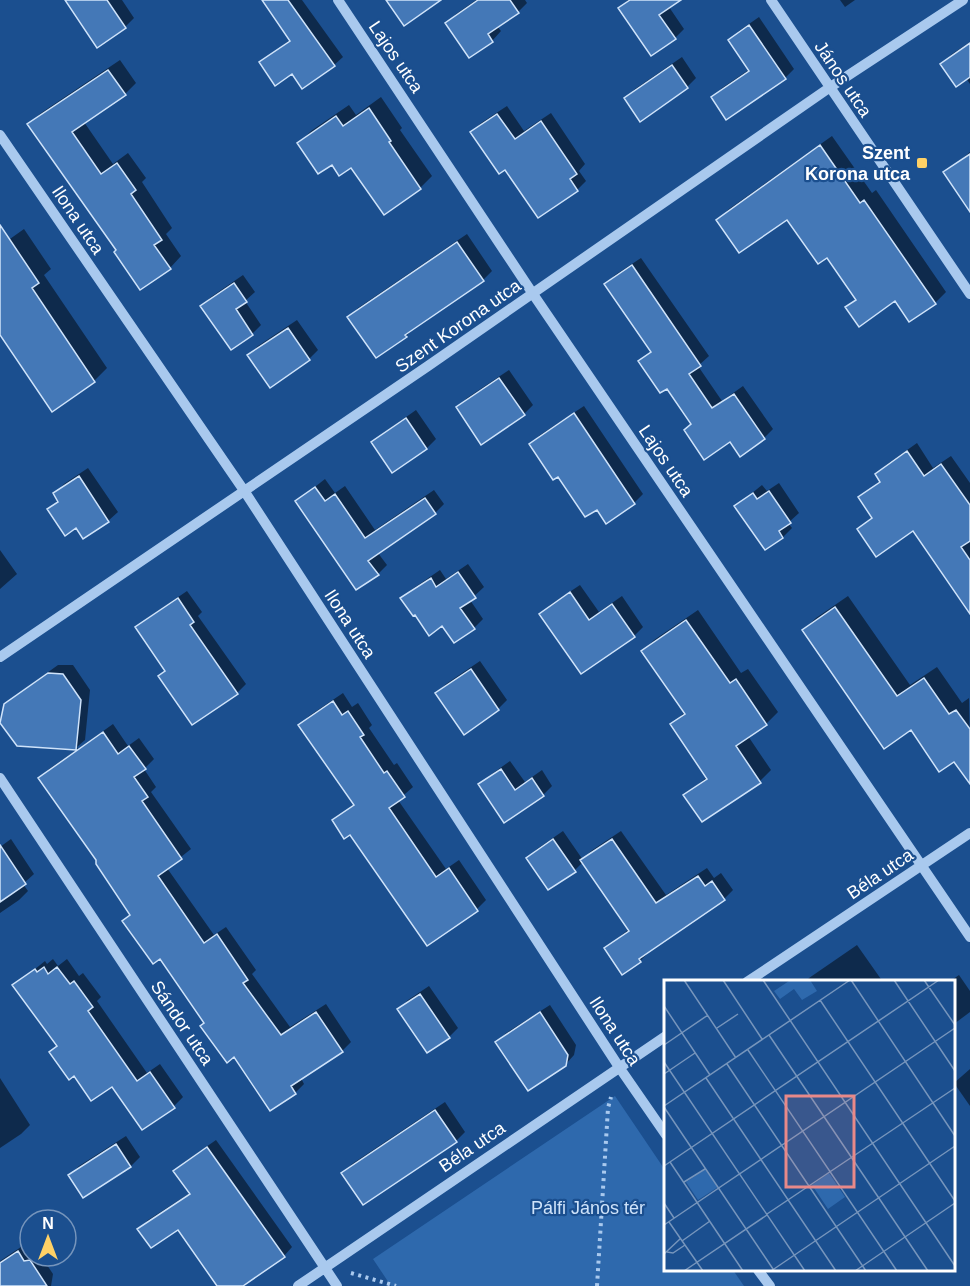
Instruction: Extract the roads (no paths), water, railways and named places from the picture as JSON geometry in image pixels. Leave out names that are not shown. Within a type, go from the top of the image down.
[{"type":"street","name":"Lajos utca","points":[[338,0],[533,294],[970,937]]},
{"type":"street","name":"János utca","points":[[771,0],[970,294]]},
{"type":"street","name":"Szent Korona utca","points":[[0,657],[245,492],[829,88],[963,0]]},
{"type":"street","name":"Ilona utca","points":[[0,135],[245,492],[619,1067],[664,1132]]},
{"type":"street","name":"Sándor utca","points":[[0,778],[337,1286]]},
{"type":"street","name":"Béla utca","points":[[749,980],[970,833]]},
{"type":"street","name":"Béla utca","points":[[298,1286],[664,1037]]},
{"type":"street","points":[[759,1271],[770,1286]]},
{"type":"place","name":"Szent Korona utca","points":[[922,163]]},
{"type":"park label","name":"Pálfi János tér","points":[[588,1208]]}]
